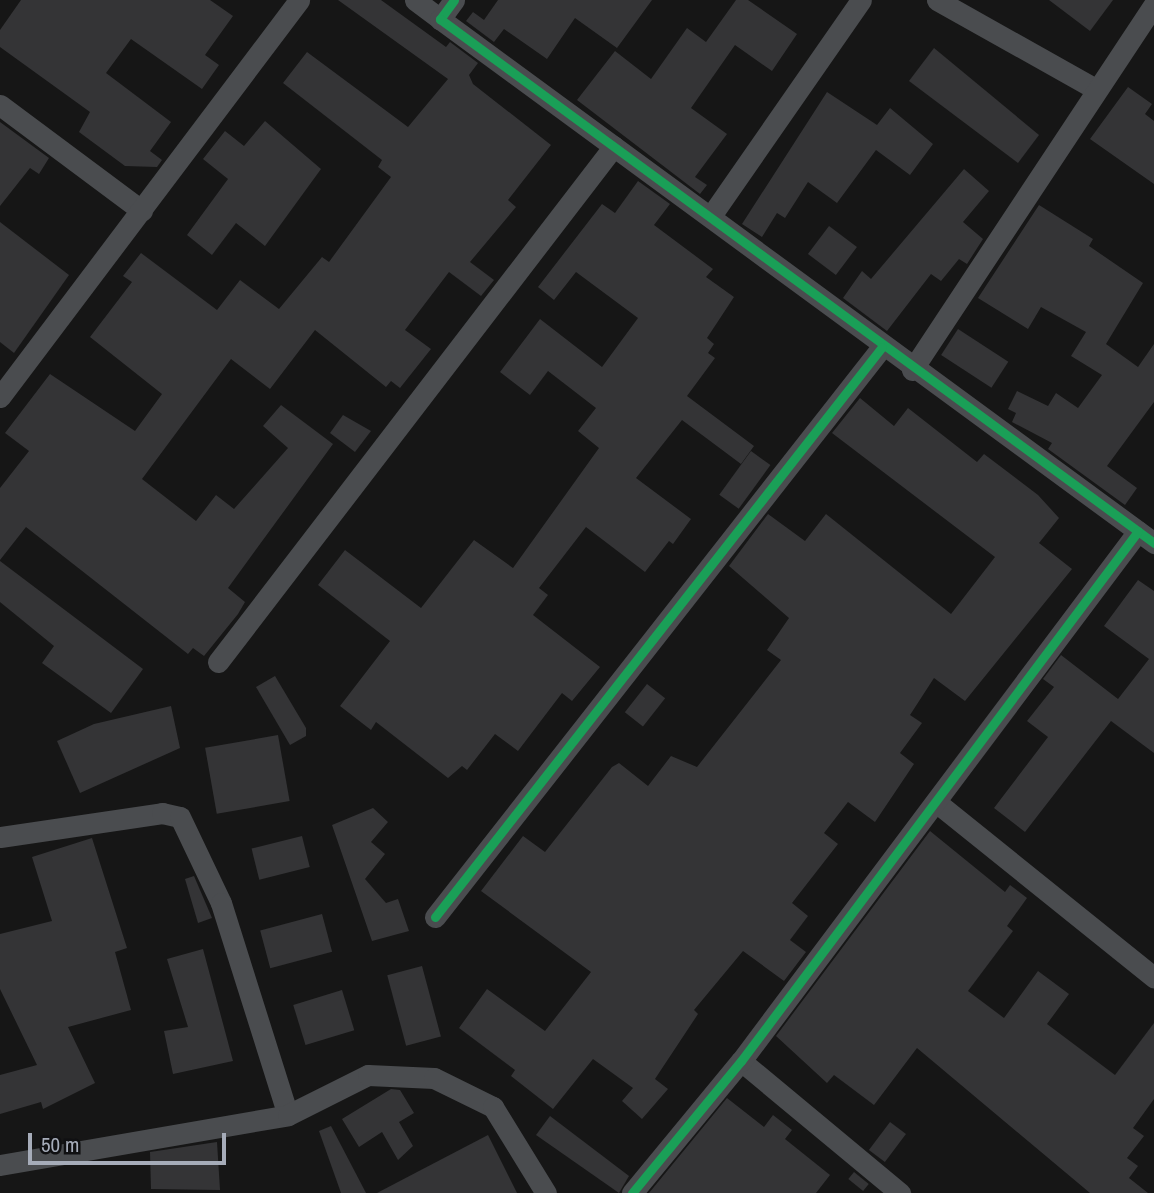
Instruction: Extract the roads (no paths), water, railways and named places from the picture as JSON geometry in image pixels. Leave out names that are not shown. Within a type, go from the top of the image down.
[{"type":"street","points":[[0,397],[299,0]]},
{"type":"street","points":[[415,0],[614,146],[713,213],[912,370],[1146,537],[936,802],[741,1061],[632,1193]]},
{"type":"street","points":[[440,19],[454,0]]},
{"type":"street","points":[[713,213],[861,0]]},
{"type":"street","points":[[937,0],[1094,88]]},
{"type":"street","points":[[912,370],[1094,88],[1154,5]]},
{"type":"street","points":[[0,105],[142,211]]},
{"type":"street","points":[[218,662],[614,146]]},
{"type":"street","points":[[435,917],[882,347]]},
{"type":"street","points":[[936,802],[1154,977]]},
{"type":"street","points":[[0,837],[162,813],[180,817],[221,903],[288,1115]]},
{"type":"street","points":[[741,1061],[900,1193]]},
{"type":"street","points":[[0,1166],[288,1115],[368,1075],[434,1078],[493,1107],[546,1193]]}]
